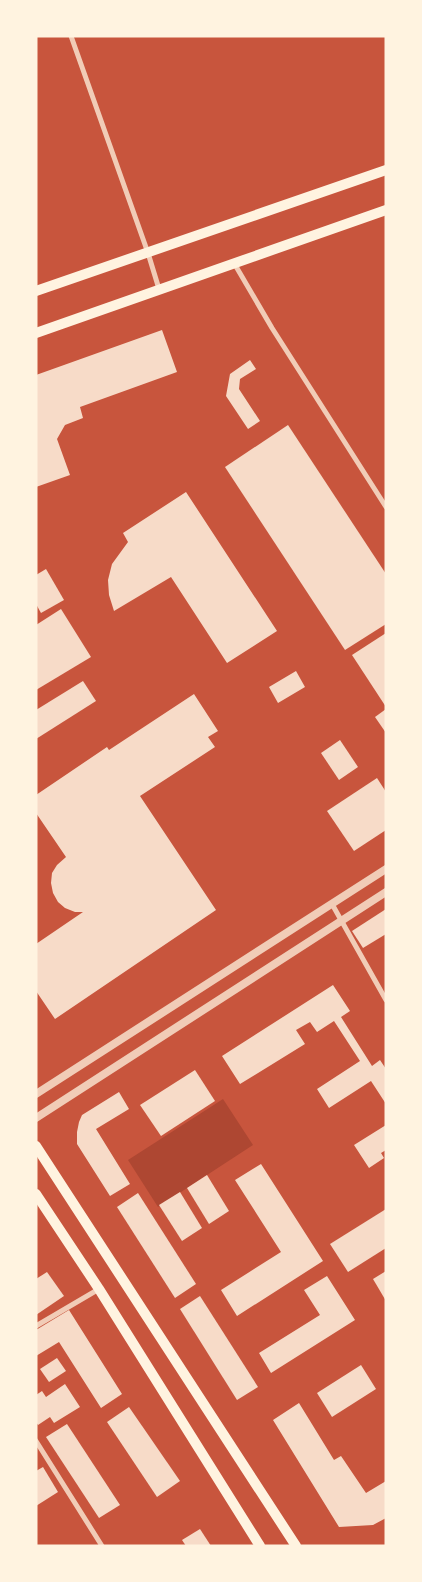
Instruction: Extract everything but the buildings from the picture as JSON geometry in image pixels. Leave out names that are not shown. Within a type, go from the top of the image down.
[{"type":"main road","points":[[36,291],[386,170]]},
{"type":"main road","points":[[36,333],[386,210]]},
{"type":"main road","points":[[36,1146],[296,1546]]},
{"type":"main road","points":[[36,1194],[99,1289],[260,1546]]},
{"type":"street","points":[[71,36],[159,289]]},
{"type":"street","points":[[234,262],[272,328],[386,507]]},
{"type":"street","points":[[36,1094],[386,869]]},
{"type":"street","points":[[36,1118],[386,892]]},
{"type":"street","points":[[332,904],[386,1000]]},
{"type":"street","points":[[36,1326],[99,1289]]},
{"type":"street","points":[[37,1443],[102,1546]]},
{"type":"shaded area","points":[[223,1099],[253,1145],[158,1207],[128,1160]]}]
